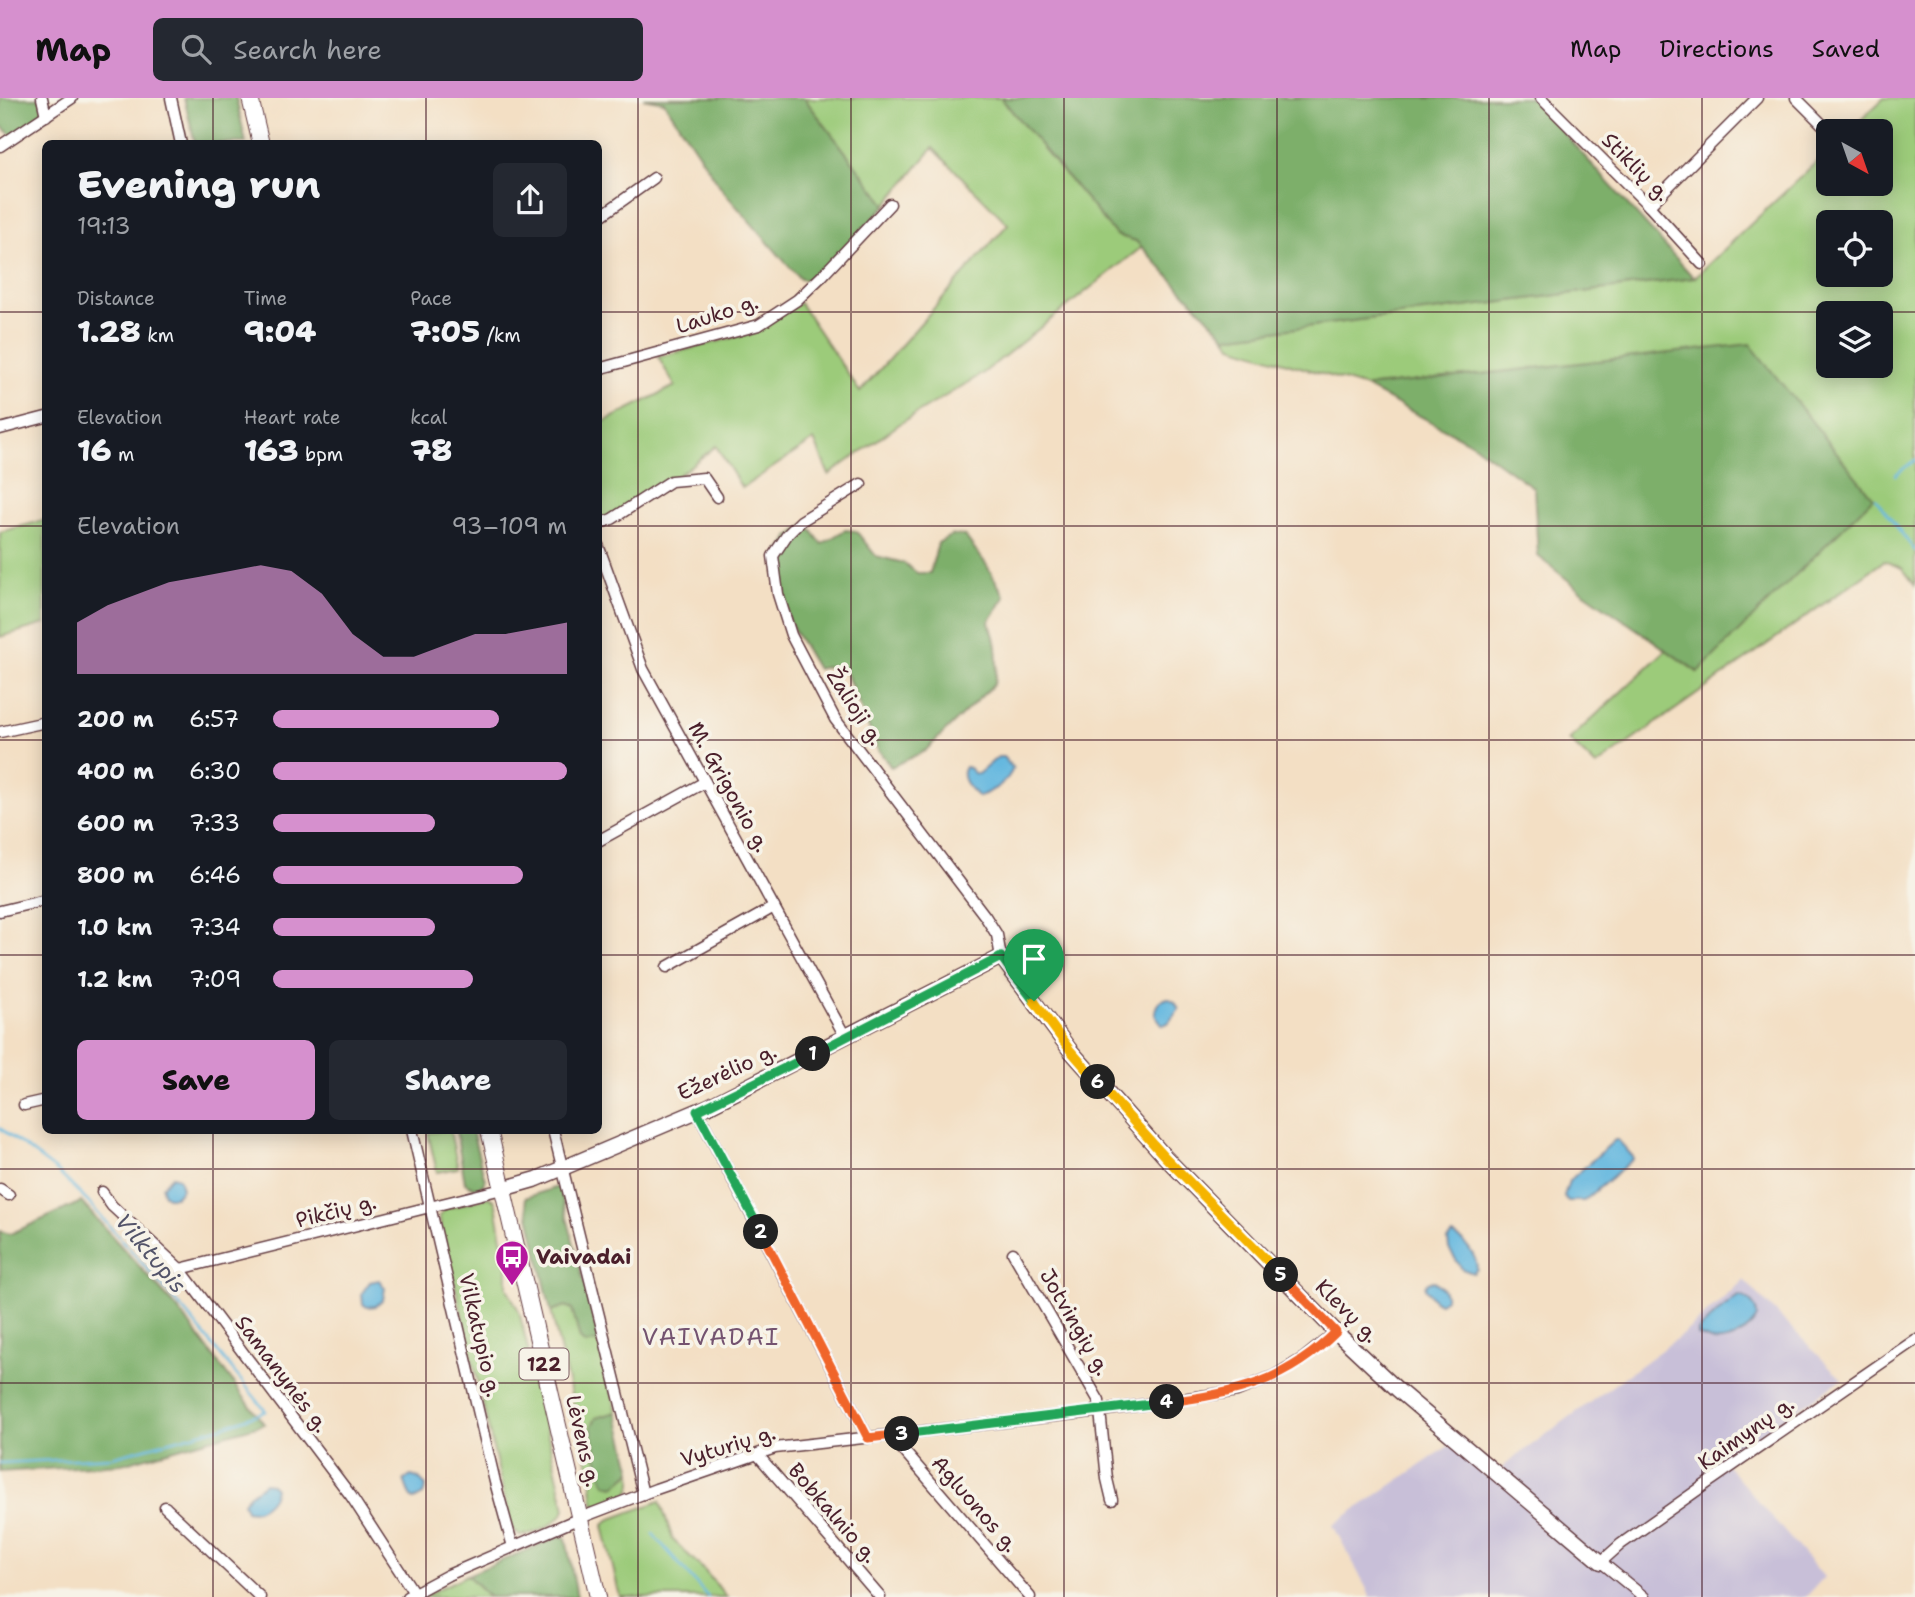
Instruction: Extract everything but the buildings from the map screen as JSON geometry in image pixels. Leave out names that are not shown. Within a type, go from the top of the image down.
[{"type":"main road","points":[[250,98],[260,140]]},
{"type":"main road","name":"Ežerėlio g.","points":[[502,1189],[561,1168],[697,1111],[846,1038],[1001,957]]},
{"type":"main road","name":"Klevų g.","points":[[1001,957],[1070,1050],[1165,1157],[1336,1332],[1419,1407],[1601,1562]]},
{"type":"main road","name":"Lėvens g.","points":[[490,1134],[598,1597]]},
{"type":"street","points":[[42,98],[46,116]]},
{"type":"street","points":[[0,146],[72,98]]},
{"type":"street","points":[[171,98],[180,140]]},
{"type":"street","name":"Stiklių g.","points":[[1541,98],[1649,206],[1702,264]]},
{"type":"street","points":[[1649,206],[1757,98]]},
{"type":"street","points":[[1796,98],[1817,119]]},
{"type":"street","points":[[602,215],[654,178]]},
{"type":"street","name":"Lauko g.","points":[[602,368],[759,325],[797,300],[890,204]]},
{"type":"street","points":[[0,429],[42,418]]},
{"type":"street","points":[[602,523],[612,519],[671,481],[704,478],[717,497]]},
{"type":"street","name":"Žalioji g.","points":[[861,484],[801,522],[787,535],[773,556],[778,594],[791,635],[835,719],[985,916],[998,935],[1001,957]]},
{"type":"street","name":"M. Grigonio g.","points":[[602,556],[643,669],[846,1038]]},
{"type":"street","points":[[0,732],[42,723]]},
{"type":"street","points":[[602,839],[705,782]]},
{"type":"street","points":[[0,911],[42,902]]},
{"type":"street","points":[[667,967],[774,907]]},
{"type":"street","points":[[24,1105],[42,1101]]},
{"type":"street","points":[[697,1111],[868,1438]]},
{"type":"street","name":"Vilkatupio g.","points":[[413,1134],[495,1482],[513,1547]]},
{"type":"street","points":[[554,1134],[643,1494]]},
{"type":"street","name":"Pikčių g.","points":[[180,1269],[502,1189]]},
{"type":"street","name":"Samanynės g.","points":[[102,1192],[112,1206],[180,1269],[351,1496],[411,1595]]},
{"type":"street","name":"Jotvingių g.","points":[[1013,1253],[1099,1401],[1107,1479],[1112,1500]]},
{"type":"street","name":"Vyturių g.","points":[[411,1595],[447,1575],[580,1518],[775,1448],[1100,1411],[1237,1391],[1274,1376],[1304,1358],[1336,1332]]},
{"type":"street","name":"Kaimynų g.","points":[[1601,1562],[1621,1544],[1687,1497],[1915,1340]]},
{"type":"street","name":"Agluonos g.","points":[[891,1436],[1030,1597]]},
{"type":"street","name":"Bobkalnio g.","points":[[758,1455],[880,1597]]},
{"type":"street","points":[[165,1507],[260,1597]]},
{"type":"street","name":"Klevų g.","points":[[1601,1562],[1644,1597]]},
{"type":"shaded area","points":[[1744,1280],[1842,1379],[1723,1461],[1824,1577],[1806,1597],[1371,1597],[1333,1525],[1450,1445],[1491,1480],[1507,1463],[1683,1334]]},
{"type":"green space","points":[[0,98],[42,98],[46,116],[13,137],[0,125]]},
{"type":"green space","points":[[184,98],[236,98],[245,140],[194,140]]},
{"type":"green space","points":[[643,98],[804,98],[886,205],[815,281],[800,279],[724,192],[664,102]]},
{"type":"green space","points":[[804,98],[1001,98],[1116,235],[1136,241],[1142,247],[982,374],[901,423],[829,475],[814,440],[742,488],[716,446],[671,481],[602,522],[602,422],[675,386],[658,357],[751,333],[800,303],[860,392],[1008,224],[933,148],[886,205]]},
{"type":"green space","points":[[1001,98],[1532,98],[1694,278],[1226,337],[1136,241],[1116,235]]},
{"type":"green space","points":[[1884,98],[1915,98],[1915,585],[1902,568],[1884,561],[1596,766],[1569,740],[1666,650],[1697,672],[1750,345],[1365,387],[1232,346],[1226,337],[1694,278],[1816,162],[1816,196],[1894,196],[1894,119],[1862,119]]},
{"type":"green space","points":[[1750,344],[1873,498],[1698,672],[1579,589],[1538,556],[1534,488],[1471,443],[1365,387]]},
{"type":"green space","points":[[42,521],[42,625],[0,637],[0,532]]},
{"type":"green space","points":[[807,524],[822,544],[845,530],[856,531],[876,556],[904,563],[917,573],[930,573],[938,543],[952,535],[965,536],[986,564],[1005,597],[989,622],[996,652],[994,684],[925,751],[891,767],[877,748],[844,668],[830,666],[817,669],[789,622],[777,563],[789,537]]},
{"type":"green space","points":[[428,1134],[451,1134],[458,1168],[437,1172]]},
{"type":"green space","points":[[457,1134],[473,1134],[485,1180],[483,1185],[475,1188],[465,1183]]},
{"type":"green space","points":[[557,1187],[560,1190],[599,1341],[585,1344],[580,1339],[572,1309],[566,1306],[551,1311],[525,1198]]},
{"type":"green space","points":[[488,1197],[494,1200],[496,1205],[507,1266],[507,1288],[519,1311],[565,1509],[558,1519],[546,1527],[520,1536],[512,1529],[439,1216],[445,1209]]},
{"type":"green space","points":[[81,1202],[177,1308],[264,1424],[122,1464],[0,1472],[0,1231],[10,1234]]},
{"type":"green space","points":[[566,1306],[573,1309],[580,1339],[585,1344],[599,1341],[617,1412],[596,1418],[624,1479],[632,1471],[629,1492],[600,1506],[594,1504],[591,1477],[551,1311]]},
{"type":"green space","points":[[617,1412],[632,1471],[615,1486],[606,1484],[601,1475],[591,1427],[596,1418]]},
{"type":"green space","points":[[660,1501],[673,1540],[727,1597],[620,1597],[603,1526],[608,1520]]},
{"type":"green space","points":[[561,1536],[566,1538],[577,1597],[490,1597],[467,1575]]},
{"type":"green space","points":[[467,1575],[490,1597],[422,1597]]},
{"type":"water","points":[[998,757],[1003,757],[1013,768],[1011,773],[999,786],[978,797],[964,779],[965,767],[978,774]]},
{"type":"water","points":[[1168,998],[1175,1002],[1179,1009],[1168,1023],[1163,1025],[1155,1015],[1156,1009],[1159,1002]]},
{"type":"water","points":[[1618,1140],[1633,1159],[1584,1201],[1568,1201],[1564,1196],[1569,1181]]},
{"type":"water","points":[[172,1176],[179,1178],[182,1189],[175,1197],[167,1197],[162,1187]]},
{"type":"water","points":[[1453,1235],[1473,1254],[1477,1269],[1473,1273],[1462,1269],[1449,1249],[1448,1240]]},
{"type":"water","points":[[379,1280],[385,1288],[383,1300],[376,1306],[367,1307],[363,1304],[362,1293],[370,1282]]},
{"type":"water","points":[[1433,1281],[1445,1293],[1445,1299],[1439,1303],[1425,1288],[1426,1284]]},
{"type":"water","points":[[1738,1296],[1749,1300],[1756,1309],[1757,1317],[1750,1327],[1733,1338],[1720,1341],[1712,1341],[1698,1335],[1698,1331]]},
{"type":"water","points":[[411,1476],[418,1478],[426,1486],[423,1495],[414,1500],[404,1480]]},
{"type":"water","points":[[265,1483],[275,1488],[272,1497],[261,1508],[246,1510],[243,1503]]},
{"type":"waterway","points":[[1895,475],[1915,460]]},
{"type":"waterway","points":[[1875,498],[1915,551]]},
{"type":"waterway","name":"Vilktupis","points":[[0,1128],[57,1171],[88,1202],[182,1308],[266,1411],[222,1427],[112,1457],[0,1463]]},
{"type":"waterway","name":"Vilktupis","points":[[653,1534],[708,1597]]},
{"type":"place","name":"Vaivadai","points":[[512,1287]]},
{"type":"district","name":"VAIVADAI","points":[[711,1337]]},
{"type":"route","points":[[1001,957],[1034,1001],[1070,1050],[1165,1157],[1336,1332],[1304,1358],[1274,1376],[1237,1391],[1100,1411],[868,1438],[697,1111],[846,1038],[1001,957]]}]
